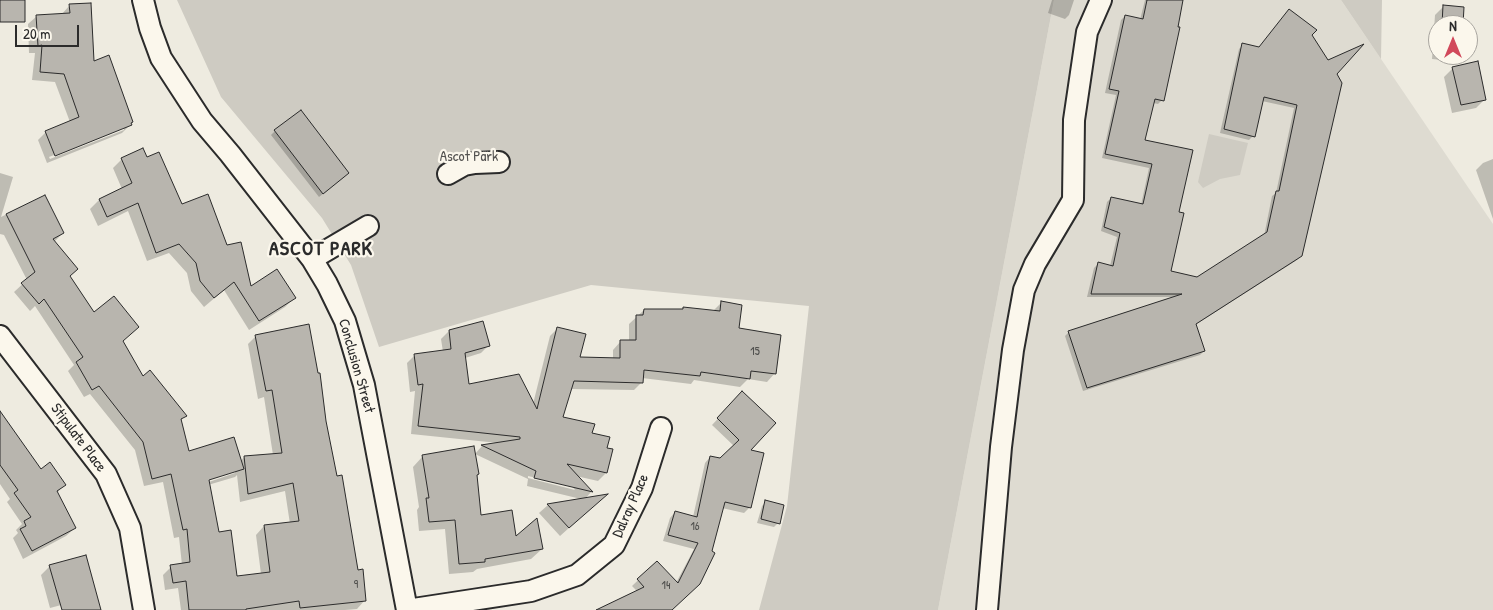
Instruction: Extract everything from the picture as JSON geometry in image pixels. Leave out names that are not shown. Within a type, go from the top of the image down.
[{"type":"street","name":"Conclusion Street","points":[[143,0],[160,58],[202,121],[312,259],[345,321],[364,385],[407,610]]},
{"type":"street","points":[[987,610],[1001,447],[1013,350],[1024,290],[1035,264],[1073,200],[1074,120],[1087,32],[1101,0]]},
{"type":"street","points":[[448,174],[475,163],[499,162]]},
{"type":"street","points":[[312,259],[368,226]]},
{"type":"street","name":"Stipulate Place","points":[[0,336],[106,474],[130,528],[144,610]]},
{"type":"street","name":"Dalray Place","points":[[407,610],[531,591],[577,575],[614,545],[642,488],[661,428]]},
{"type":"shaded area","points":[[1054,0],[1341,0],[1493,224],[1493,610],[938,610]]},
{"type":"green space","name":"Ascot Park","points":[[177,0],[1054,0],[938,610],[759,610],[787,506],[809,306],[591,285],[379,347],[351,265],[322,218],[221,97]]},
{"type":"green space","points":[[1341,0],[1382,0],[1381,59]]},
{"type":"green space","points":[[1209,134],[1248,143],[1240,175],[1220,179],[1203,188],[1198,182]]},
{"type":"building","points":[[0,0],[25,0],[25,22],[0,22]]},
{"type":"building","points":[[1147,0],[1183,0],[1178,27],[1180,27],[1164,101],[1155,99],[1145,140],[1193,150],[1179,212],[1184,213],[1171,271],[1197,277],[1267,232],[1276,191],[1279,191],[1297,105],[1264,97],[1255,137],[1224,129],[1242,43],[1259,47],[1289,9],[1317,30],[1312,35],[1328,60],[1364,44],[1337,74],[1342,83],[1302,256],[1196,324],[1205,351],[1087,388],[1068,331],[1182,294],[1091,294],[1098,262],[1113,266],[1120,233],[1104,227],[1111,197],[1143,204],[1152,164],[1105,154],[1119,91],[1109,89],[1125,15],[1143,19]]},
{"type":"building","points":[[91,3],[94,61],[109,55],[133,122],[131,123],[132,125],[55,156],[45,131],[79,117],[64,74],[40,72],[42,45],[38,46],[36,15],[70,13],[69,4]]},
{"type":"building","points":[[1443,5],[1464,7],[1464,15],[1442,15]]},
{"type":"building","points":[[1478,61],[1486,100],[1461,105],[1452,67],[1478,65]]},
{"type":"building","points":[[301,110],[349,173],[323,194],[274,130]]},
{"type":"building","points":[[143,148],[147,157],[159,152],[182,204],[208,194],[227,245],[241,242],[251,286],[277,269],[296,298],[259,321],[234,282],[214,298],[200,281],[196,263],[179,244],[156,253],[138,203],[107,217],[99,199],[132,183],[121,158]]},
{"type":"building","points":[[45,195],[64,233],[53,239],[78,269],[70,276],[94,312],[114,296],[139,327],[123,341],[143,376],[150,370],[187,416],[181,419],[189,451],[234,437],[244,469],[209,480],[219,532],[231,530],[237,576],[270,572],[264,525],[299,521],[293,483],[248,494],[244,456],[282,453],[272,390],[266,391],[255,335],[309,324],[318,373],[320,373],[326,421],[337,476],[342,475],[358,570],[363,569],[366,601],[300,608],[299,601],[246,610],[189,610],[186,581],[173,583],[170,565],[190,562],[187,529],[183,530],[171,474],[152,479],[143,442],[99,386],[92,390],[76,362],[83,357],[44,299],[39,304],[21,283],[35,272],[6,214]]},
{"type":"building","points":[[721,301],[742,305],[739,328],[781,335],[776,374],[751,371],[750,379],[701,372],[700,376],[644,370],[643,383],[574,381],[563,417],[595,424],[592,433],[610,437],[607,448],[613,449],[607,473],[567,464],[593,492],[534,478],[536,471],[481,445],[520,439],[520,437],[418,426],[423,384],[418,385],[414,354],[451,349],[449,330],[483,321],[490,346],[465,353],[469,384],[519,374],[537,409],[557,327],[586,334],[580,357],[620,358],[620,340],[636,340],[636,315],[643,315],[644,309],[683,309],[683,307],[720,311]]},
{"type":"building","points":[[742,391],[776,423],[751,450],[764,453],[751,508],[725,502],[712,551],[715,553],[700,584],[672,610],[596,610],[644,587],[637,579],[657,561],[678,583],[698,543],[668,535],[675,511],[697,517],[710,456],[720,458],[739,440],[717,418]]},
{"type":"building","points":[[0,411],[41,469],[50,462],[66,485],[57,491],[76,528],[32,551],[20,529],[26,526],[24,521],[31,517],[14,493],[18,490],[0,465]]},
{"type":"building","points":[[474,446],[479,474],[477,475],[481,515],[512,510],[516,536],[537,518],[543,549],[485,559],[485,562],[459,564],[455,520],[429,522],[426,498],[429,498],[422,455]]},
{"type":"building","points":[[608,494],[569,528],[547,504]]},
{"type":"building","points":[[765,500],[784,505],[780,524],[761,519]]},
{"type":"building","points":[[86,555],[101,610],[62,610],[49,565]]},
{"type":"district","name":"ASCOT PARK","points":[[321,250]]}]
